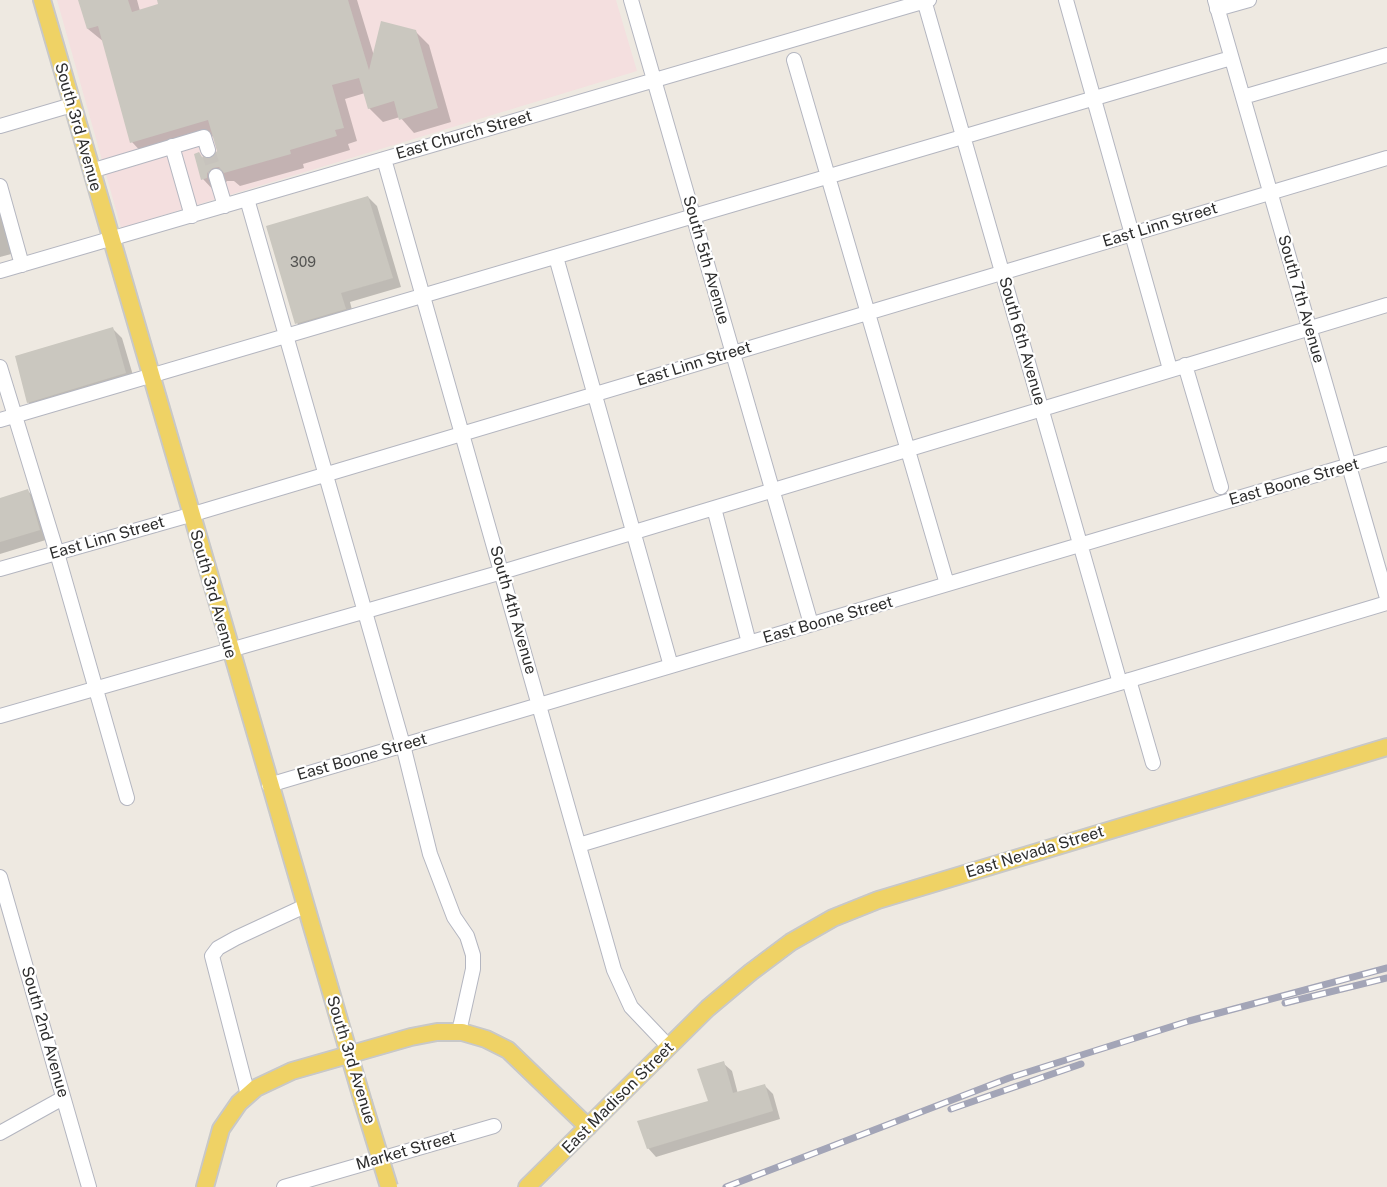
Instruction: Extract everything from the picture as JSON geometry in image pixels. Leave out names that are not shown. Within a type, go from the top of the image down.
[{"type":"main road","name":"South 3rd Avenue","points":[[42,0],[190,515],[389,1187]]},
{"type":"main road","name":"East Nevada Street","points":[[708,1008],[791,942],[833,918],[878,900],[1387,747]]},
{"type":"main road","name":"East Madison Street","points":[[526,1187],[708,1008]]},
{"type":"main road","points":[[205,1187],[221,1129],[229,1115],[248,1095],[276,1077],[349,1054],[437,1032],[459,1032],[486,1039],[508,1050],[588,1127]]},
{"type":"street","name":"South 5th Avenue","points":[[631,0],[811,624]]},
{"type":"street","name":"East Church Street","points":[[0,272],[926,0]]},
{"type":"street","name":"South 6th Avenue","points":[[926,0],[1079,545],[1153,764]]},
{"type":"street","points":[[1066,0],[1134,233],[1170,369]]},
{"type":"street","points":[[1216,5],[1249,0]]},
{"type":"street","name":"South 7th Avenue","points":[[1216,5],[1387,598]]},
{"type":"street","points":[[1243,97],[1387,55]]},
{"type":"street","points":[[0,420],[1232,58]]},
{"type":"street","points":[[795,60],[947,584]]},
{"type":"street","points":[[0,126],[72,105]]},
{"type":"street","points":[[91,171],[204,137],[208,150]]},
{"type":"street","points":[[172,146],[192,216]]},
{"type":"street","name":"East Linn Street","points":[[0,569],[190,515],[1387,158]]},
{"type":"street","name":"South 4th Avenue","points":[[384,159],[614,970],[631,1007],[669,1047]]},
{"type":"street","points":[[216,176],[225,206]]},
{"type":"street","points":[[0,186],[22,265]]},
{"type":"street","points":[[247,200],[403,745],[430,854],[454,916],[467,936],[472,955],[473,969],[459,1032]]},
{"type":"street","points":[[556,257],[671,666]]},
{"type":"street","points":[[0,716],[502,572],[1185,364],[1387,305]]},
{"type":"street","points":[[1185,364],[1221,487]]},
{"type":"street","points":[[0,367],[57,553],[127,798]]},
{"type":"street","name":"East Boone Street","points":[[269,785],[1387,454]]},
{"type":"street","points":[[714,508],[749,643]]},
{"type":"street","points":[[579,845],[1387,603]]},
{"type":"street","name":"South 2nd Avenue","points":[[0,877],[89,1187]]},
{"type":"street","points":[[248,1095],[212,956],[218,948],[236,938],[305,906]]},
{"type":"street","points":[[0,1133],[63,1098]]},
{"type":"street","name":"Market Street","points":[[284,1187],[494,1126]]},
{"type":"shaded area","points":[[57,0],[616,0],[637,71],[121,228]]},
{"type":"building","points":[[78,0],[128,0],[132,12],[158,4],[157,0],[348,0],[369,70],[381,21],[416,30],[438,108],[399,120],[394,101],[368,109],[359,78],[332,85],[344,128],[335,130],[337,136],[290,150],[291,154],[224,173],[219,167],[213,168],[207,173],[207,178],[201,180],[194,154],[199,152],[202,157],[210,159],[217,151],[208,120],[130,143],[98,26],[87,29]]},
{"type":"building","points":[[368,196],[393,278],[341,293],[346,309],[295,324],[266,226]]},
{"type":"building","points":[[113,327],[126,373],[27,403],[15,356]]},
{"type":"building","points":[[28,489],[40,530],[0,542],[0,498]]},
{"type":"building","points":[[724,1061],[733,1093],[765,1084],[773,1111],[647,1149],[637,1121],[708,1101],[697,1069]]},
{"type":"tunnel","points":[[208,150],[216,176]]},
{"type":"railway","points":[[726,1187],[1009,1078],[1189,1021],[1387,968]]},
{"type":"railway","points":[[1285,1003],[1387,978]]},
{"type":"railway","points":[[951,1109],[1081,1064]]}]
